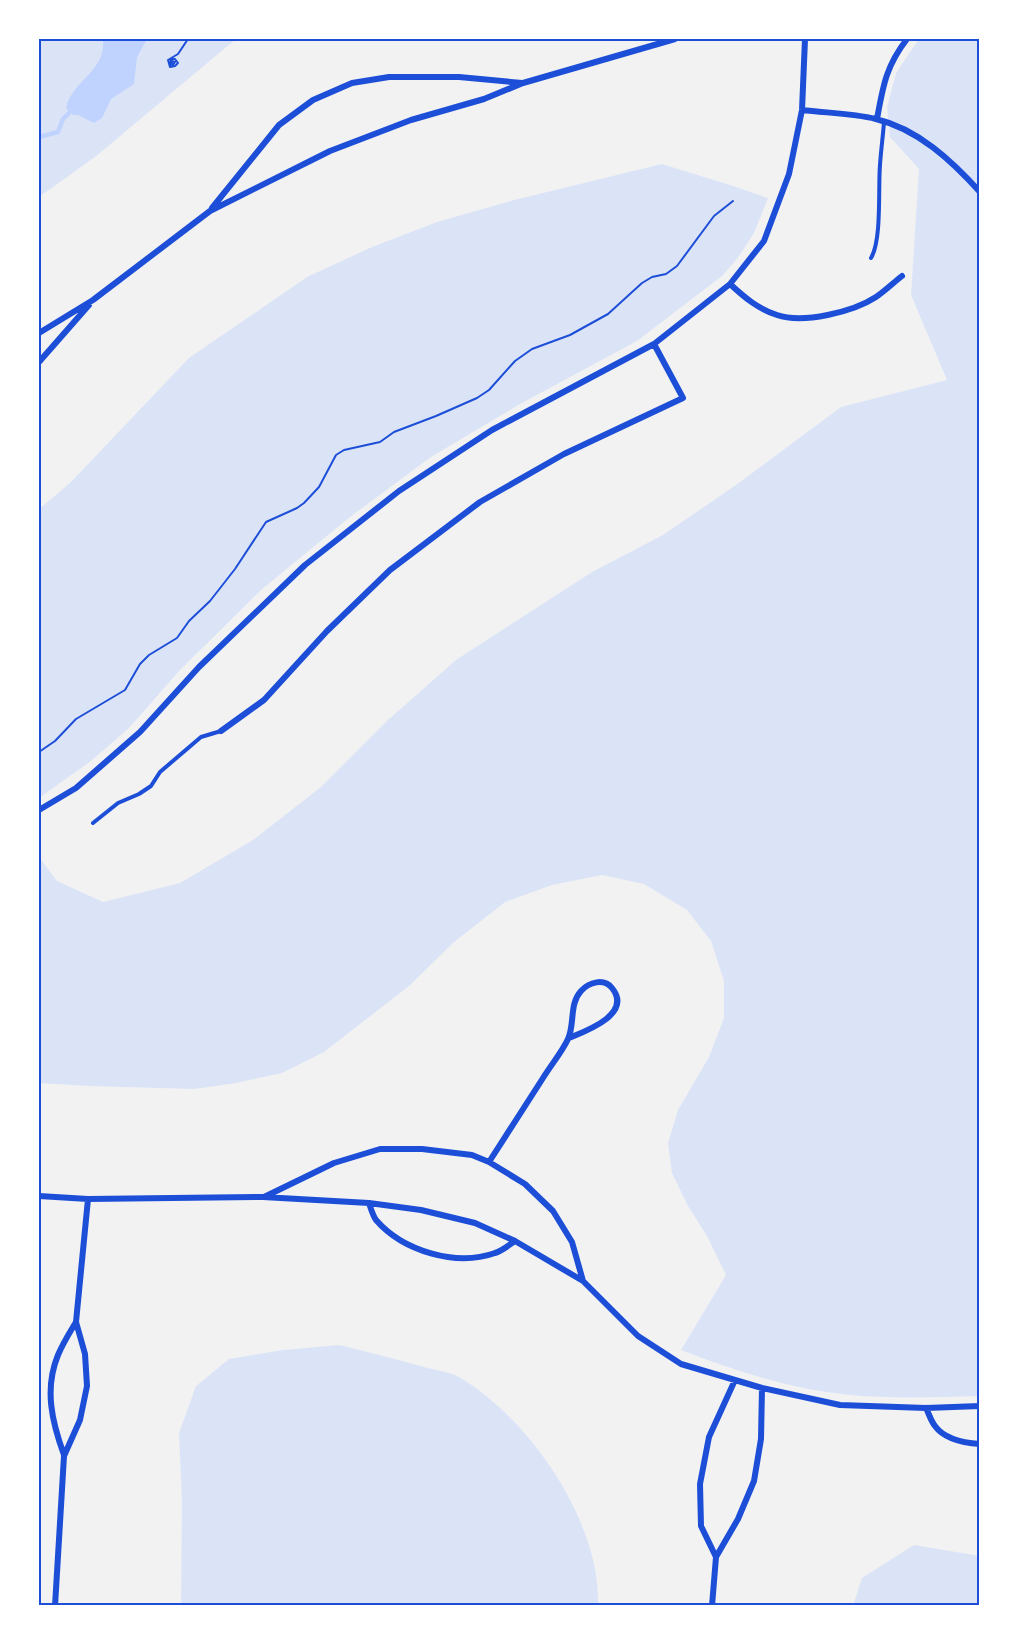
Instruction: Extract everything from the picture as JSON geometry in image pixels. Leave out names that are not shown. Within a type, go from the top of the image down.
[{"type":"street","points":[[39,333],[93,300],[210,211],[330,151],[411,120],[484,99],[523,83],[675,39]]},
{"type":"street","points":[[39,810],[76,788],[140,732],[199,667],[305,565],[399,491],[492,430],[654,344],[730,284],[764,241],[789,174],[802,110],[805,39]]},
{"type":"street","points":[[877,119],[884,81],[894,57],[907,39]]},
{"type":"street","points":[[210,211],[279,125],[314,100],[352,83],[390,77],[459,77],[523,83]]},
{"type":"street","points":[[802,110],[877,119],[916,135],[952,162],[980,192]]},
{"type":"street","points":[[730,284],[753,304],[778,316],[802,319],[838,313],[874,298],[902,276]]},
{"type":"street","points":[[39,362],[93,300]]},
{"type":"street","points":[[222,731],[264,700],[327,631],[390,570],[480,502],[564,454],[683,398],[654,344]]},
{"type":"street","points":[[489,1162],[569,1038],[574,1005],[582,989],[599,981],[607,982],[615,992],[616,999],[615,1008],[609,1017],[602,1023],[569,1038]]},
{"type":"street","points":[[263,1197],[334,1163],[380,1149],[422,1149],[472,1155],[489,1162],[525,1184],[553,1211],[572,1242],[583,1281]]},
{"type":"street","points":[[39,1196],[263,1197],[369,1203],[421,1210],[475,1223],[514,1241],[583,1281],[638,1336],[681,1364],[762,1388],[840,1405],[926,1408],[980,1406]]},
{"type":"street","points":[[56,1606],[64,1456],[80,1420],[87,1386],[85,1354],[76,1322],[88,1198]]},
{"type":"street","points":[[369,1203],[375,1219],[400,1240],[435,1255],[471,1258],[497,1253],[514,1241]]},
{"type":"street","points":[[64,1456],[52,1423],[50,1385],[58,1355],[76,1322]]},
{"type":"street","points":[[716,1557],[701,1526],[699,1484],[709,1437],[735,1380]]},
{"type":"street","points":[[712,1606],[716,1557],[738,1519],[754,1481],[761,1438],[762,1388]]},
{"type":"street","points":[[926,1408],[935,1427],[948,1436],[962,1442],[980,1444]]},
{"type":"lane","points":[[871,258],[875,252],[877,236],[884,122]]},
{"type":"lane","points":[[93,823],[118,803],[151,786],[160,772],[201,737],[222,731]]},
{"type":"path","points":[[172,63],[172,61],[175,63],[170,64],[171,59],[175,59],[178,63],[170,67],[168,60],[178,54],[188,39]]},
{"type":"path","points":[[39,752],[55,741],[76,719],[124,690],[145,659],[177,638],[189,621],[210,602],[236,569],[266,522],[304,503],[319,487],[336,455],[344,450],[380,442],[394,432],[477,398],[489,390],[515,361],[532,349],[570,335],[608,314],[642,283],[652,277],[666,274],[677,266],[709,221],[733,201]]},
{"type":"shaded area","points":[[39,39],[236,39],[95,157],[39,197]]},
{"type":"shaded area","points":[[919,39],[980,39],[980,1396],[883,1397],[808,1389],[764,1378],[681,1350],[726,1275],[672,1173],[668,1143],[678,1110],[709,1057],[724,1018],[724,981],[711,941],[687,910],[644,884],[602,875],[552,885],[505,902],[453,943],[409,986],[324,1052],[282,1073],[194,1089],[39,1083],[39,857],[57,881],[103,902],[180,883],[253,840],[321,787],[388,720],[456,660],[592,572],[663,535],[736,485],[841,407],[947,380],[911,295],[919,169],[890,137],[887,107],[896,73]]},
{"type":"shaded area","points":[[662,164],[768,198],[754,233],[737,259],[722,276],[637,341],[520,404],[431,457],[350,517],[261,590],[180,670],[129,728],[91,761],[39,798],[39,509],[70,483],[189,358],[307,277],[372,247],[437,222],[514,200]]},
{"type":"shaded area","points":[[339,1345],[455,1375],[485,1395],[511,1419],[535,1446],[556,1476],[574,1508],[588,1541],[596,1574],[598,1606],[181,1606],[182,1501],[179,1433],[196,1386],[229,1359],[283,1350]]},
{"type":"shaded area","points":[[914,1545],[980,1556],[980,1606],[853,1606],[862,1578]]},
{"type":"water","points":[[103,39],[147,39],[137,57],[134,84],[111,99],[102,118],[94,123],[73,115],[66,108],[75,90],[99,60],[103,50]]},
{"type":"waterway","points":[[39,137],[58,132],[63,119],[70,112]]}]
